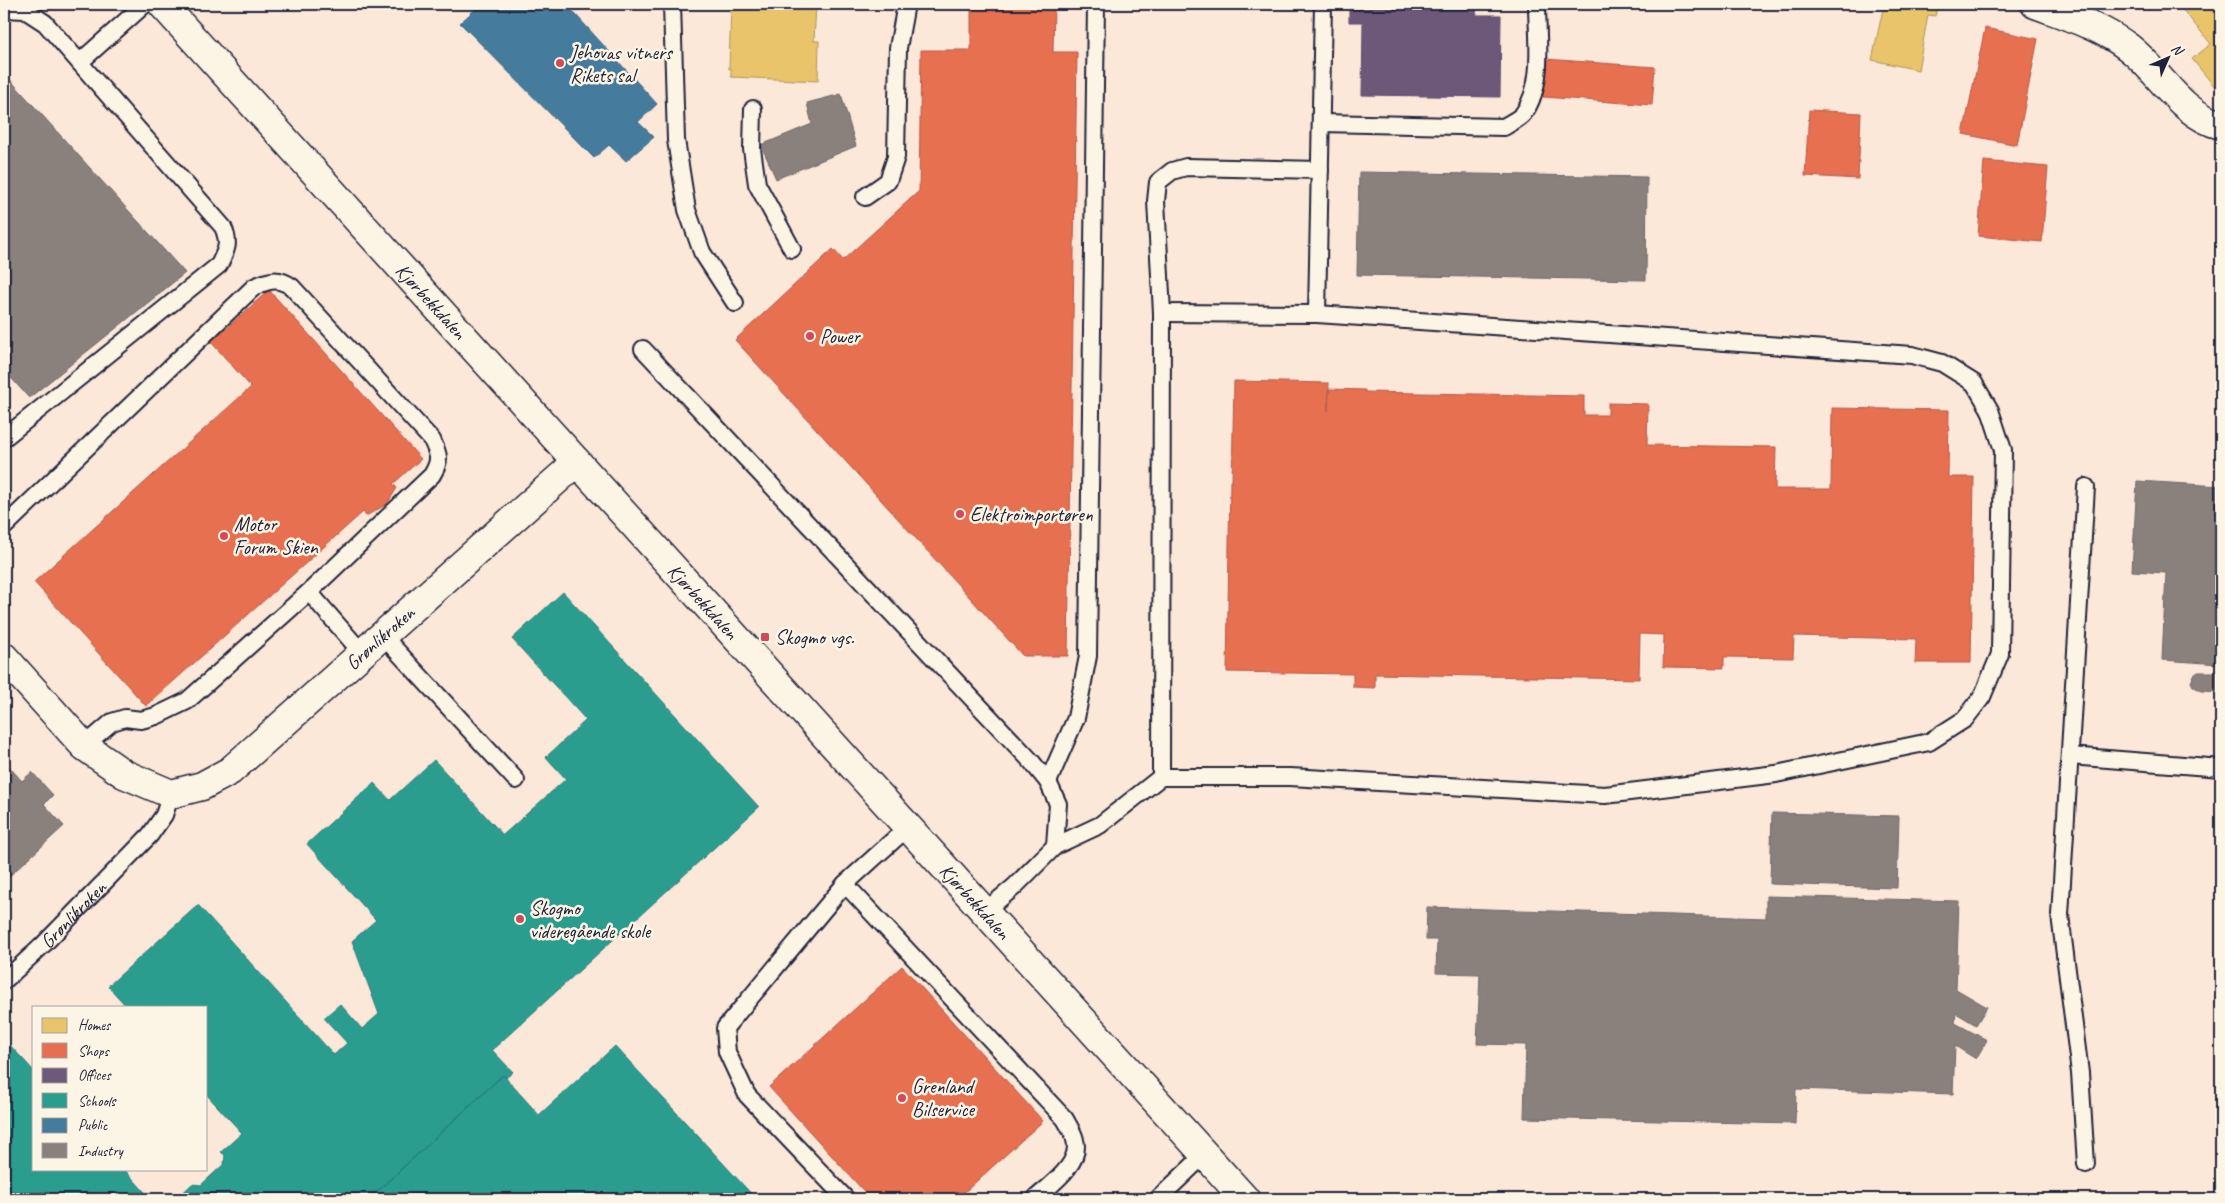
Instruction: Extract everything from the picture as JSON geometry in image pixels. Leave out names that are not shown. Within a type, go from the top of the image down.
[{"type":"street","name":"Kjørbekkdalen","points":[[162,4],[1245,1199]]},
{"type":"street","points":[[2035,4],[2100,28],[2130,48],[2185,107],[2221,125]]},
{"type":"street","name":"Grønlikroken","points":[[171,794],[202,786],[230,771],[576,462]]},
{"type":"street","points":[[4,657],[84,746],[124,774],[171,794]]},
{"type":"lane","points":[[80,62],[145,4]]},
{"type":"lane","points":[[672,4],[676,140],[687,210],[702,252],[735,303]]},
{"type":"lane","points":[[865,197],[888,181],[896,157],[898,48],[906,4]]},
{"type":"lane","points":[[1048,782],[1076,718],[1088,656],[1096,4]]},
{"type":"lane","points":[[1317,314],[1323,4]]},
{"type":"lane","points":[[1321,123],[1504,127],[1522,116],[1532,99],[1537,75],[1537,4]]},
{"type":"lane","points":[[4,9],[25,10],[45,23],[223,227],[228,239],[226,253],[219,265],[4,438]]},
{"type":"lane","points":[[753,109],[752,149],[758,184],[792,249]]},
{"type":"lane","points":[[1161,777],[1162,313],[1156,201],[1158,182],[1172,171],[1186,167],[1320,170]]},
{"type":"lane","points":[[4,527],[254,287],[269,280],[283,281],[292,287],[432,440],[438,453],[438,464],[432,475],[309,592],[187,701],[156,716],[141,720],[125,718],[112,722],[84,746]]},
{"type":"lane","points":[[984,912],[1014,887],[1054,846],[1100,825],[1161,777],[1290,777],[1605,795],[1776,774],[1929,742],[1965,719],[1982,697],[2000,654],[2003,450],[1990,410],[1974,383],[1942,363],[1912,355],[1317,314],[1162,313]]},
{"type":"lane","points":[[643,349],[1031,761],[1048,782],[1058,804],[1054,846]]},
{"type":"lane","points":[[2086,487],[2060,915],[2080,1073],[2086,1164]]},
{"type":"lane","points":[[309,592],[373,645],[516,780]]},
{"type":"lane","points":[[2070,756],[2221,768]]},
{"type":"lane","name":"Grønlikroken","points":[[4,981],[44,944],[150,835],[164,814],[171,794]]},
{"type":"lane","points":[[846,1199],[746,1094],[727,1052],[725,1028],[845,884],[908,827]]},
{"type":"lane","points":[[845,884],[1064,1119],[1076,1140],[1076,1153],[1070,1165],[1035,1199]]},
{"type":"lane","points":[[1158,1199],[1204,1154]]},
{"type":"building: Homes","points":[[731,4],[816,5],[814,41],[819,41],[818,81],[731,77],[731,68],[729,69]]},
{"type":"building: Homes","points":[[1884,4],[1938,4],[1935,16],[1928,15],[1918,70],[1872,60]]},
{"type":"building: Homes","points":[[2178,4],[2221,4],[2221,91],[2219,92],[2192,59],[2211,44]]},
{"type":"building: Shops","points":[[971,4],[1054,4],[1053,52],[1077,52],[1068,656],[1023,656],[735,340],[833,249],[843,260],[919,191],[921,50],[971,50]]},
{"type":"building: Shops","points":[[1985,28],[2038,39],[2017,145],[1963,134]]},
{"type":"building: Shops","points":[[1546,59],[1655,67],[1652,105],[1543,97]]},
{"type":"building: Shops","points":[[1809,110],[1861,113],[1858,179],[1805,176]]},
{"type":"building: Shops","points":[[1984,161],[2048,167],[2042,242],[1978,236]]},
{"type":"building: Shops","points":[[269,290],[421,459],[393,484],[397,488],[387,504],[366,516],[363,512],[146,706],[34,582],[251,387],[211,342]]},
{"type":"building: Shops","points":[[1234,381],[1329,383],[1328,411],[1329,389],[1365,390],[1365,392],[1584,396],[1584,415],[1608,415],[1608,403],[1648,404],[1647,445],[1776,447],[1775,489],[1831,489],[1832,408],[1949,410],[1948,477],[1974,477],[1971,663],[1915,663],[1916,639],[1794,636],[1793,658],[1724,657],[1724,668],[1663,667],[1664,635],[1640,634],[1639,679],[1375,674],[1375,688],[1353,687],[1353,674],[1227,672],[1230,481],[1232,481]]},
{"type":"building: Shops","points":[[902,966],[1043,1121],[957,1199],[871,1199],[769,1087]]},
{"type":"building: Offices","points":[[1349,4],[1477,4],[1476,15],[1501,15],[1500,97],[1362,95],[1363,22],[1349,22]]},
{"type":"building: Schools","points":[[563,592],[759,807],[492,1050],[513,1072],[506,1078],[503,1075],[369,1199],[176,1199],[192,1184],[201,1185],[224,1164],[225,1155],[221,1152],[242,1133],[208,1096],[208,1006],[126,1006],[108,986],[198,905],[334,1055],[347,1043],[324,1018],[340,1004],[362,1029],[379,1014],[352,941],[376,920],[307,844],[374,783],[390,800],[434,760],[503,835],[566,779],[546,757],[586,720],[512,639]]},
{"type":"building: Schools","points":[[7,1042],[32,1069],[32,1170],[125,1170],[151,1199],[4,1199],[4,1045]]},
{"type":"building: Schools","points":[[615,1046],[756,1199],[369,1199],[503,1075],[539,1115]]},
{"type":"building: Public","name":"Jehovas vitners Rikets sal","points":[[481,4],[566,4],[657,104],[638,122],[654,137],[626,161],[609,145],[594,158],[460,23]]},
{"type":"building: Industry","points":[[4,73],[185,273],[29,398],[4,370]]},
{"type":"building: Industry","points":[[841,94],[856,146],[776,179],[761,145],[812,124],[807,103]]},
{"type":"building: Industry","points":[[1359,172],[1647,177],[1646,280],[1357,275]]},
{"type":"building: Industry","points":[[2137,481],[2221,486],[2221,692],[2201,691],[2193,686],[2191,682],[2194,675],[2198,672],[2220,672],[2220,664],[2162,660],[2166,573],[2132,571]]},
{"type":"building: Industry","points":[[4,761],[22,781],[32,772],[53,795],[44,804],[64,826],[4,881]]},
{"type":"building: Industry","points":[[1772,813],[1899,816],[1897,888],[1770,884]]},
{"type":"building: Industry","points":[[1766,896],[1959,901],[1956,989],[1987,1007],[1976,1025],[1956,1013],[1955,1023],[1987,1040],[1976,1059],[1955,1046],[1953,1094],[1796,1089],[1795,1124],[1524,1118],[1526,1045],[1477,1044],[1480,974],[1436,973],[1437,940],[1426,940],[1427,907],[1766,918]]},
{"type":"place","name":"Jehovas vitners Rikets sal","points":[[560,63]]},
{"type":"place","name":"Power","points":[[810,336]]},
{"type":"place","name":"Elektroimportøren","points":[[960,514]]},
{"type":"place","name":"Motor Forum Skien","points":[[224,536]]},
{"type":"place","name":"Skogmo vgs.","points":[[765,637]]},
{"type":"place","name":"Skogmo videregående skole","points":[[520,919]]},
{"type":"place","name":"Grenland Bilservice","points":[[902,1098]]}]
